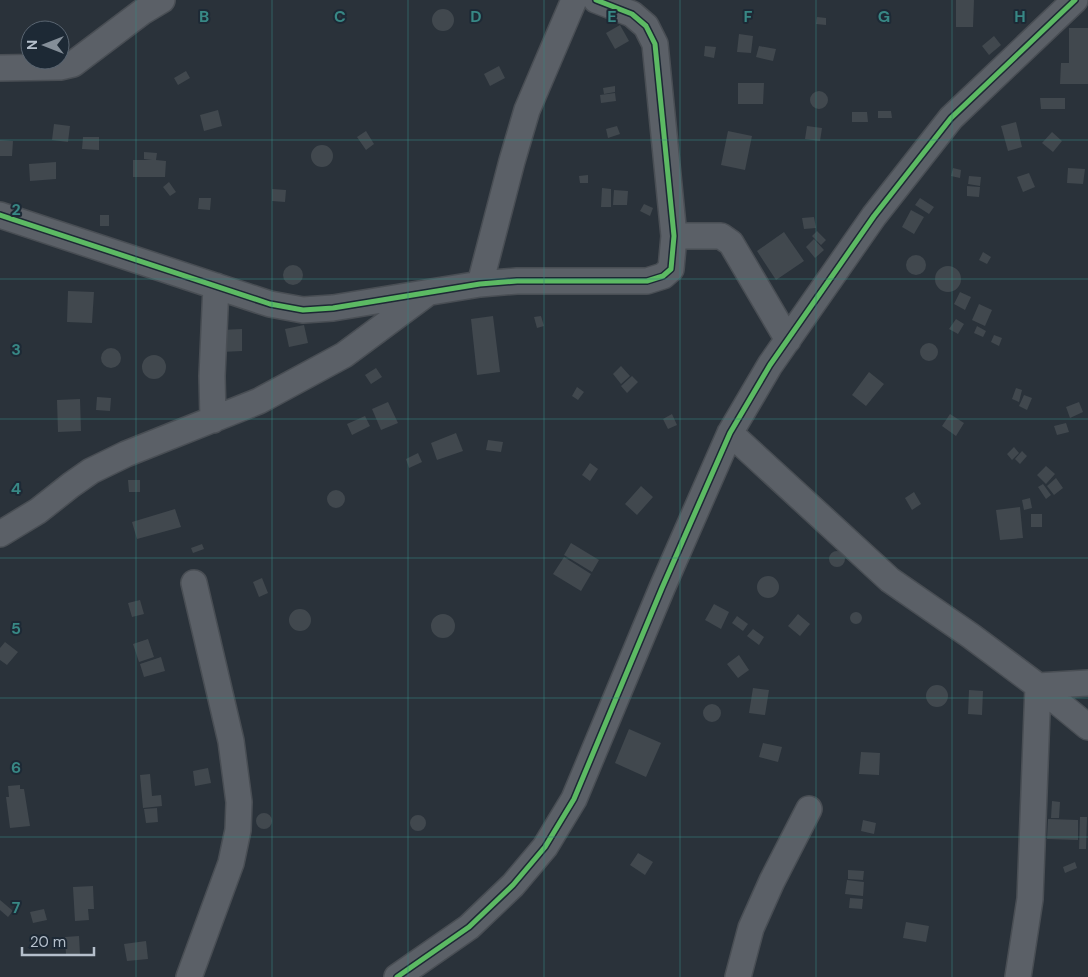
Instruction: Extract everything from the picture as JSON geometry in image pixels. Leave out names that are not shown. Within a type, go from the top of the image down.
[{"type":"street","points":[[0,68],[60,67],[72,64],[142,12],[162,0]]},
{"type":"street","points":[[480,284],[527,110],[574,0]]},
{"type":"street","points":[[0,215],[270,304],[302,310],[333,308],[480,284],[517,281],[647,281],[664,276],[671,269],[674,236],[655,44],[646,26],[632,14],[596,0]]},
{"type":"street","points":[[397,977],[469,927],[513,885],[545,847],[574,799],[662,588],[730,433],[770,365],[874,216],[951,118],[1075,0]]},
{"type":"street","points":[[674,236],[721,236],[730,243],[788,340]]},
{"type":"street","points":[[213,420],[212,376],[216,286]]},
{"type":"street","points":[[0,534],[38,511],[91,471],[126,454],[259,401],[344,355],[429,292]]},
{"type":"street","points":[[730,433],[890,580],[971,636],[1038,686],[1088,727]]},
{"type":"street","points":[[189,977],[231,863],[238,830],[239,802],[232,741],[194,583]]},
{"type":"street","points":[[1038,686],[1088,683]]},
{"type":"street","points":[[1018,977],[1030,899],[1038,686]]},
{"type":"street","points":[[738,977],[751,928],[772,881],[809,809]]},
{"type":"building","points":[[956,0],[974,0],[973,27],[956,27]]},
{"type":"building","points":[[439,9],[447,9],[454,16],[454,24],[447,31],[439,31],[432,24],[432,16]]},
{"type":"building","points":[[817,17],[826,18],[826,25],[816,24]]},
{"type":"building","points":[[620,25],[629,41],[615,49],[606,33]]},
{"type":"building","points":[[1069,28],[1088,28],[1088,84],[1060,84],[1061,63],[1069,63]]},
{"type":"building","points":[[739,34],[753,36],[751,53],[737,52]]},
{"type":"building","points":[[994,36],[1001,45],[989,55],[982,46]]},
{"type":"building","points":[[705,46],[716,47],[714,58],[704,56]]},
{"type":"building","points":[[759,46],[776,49],[773,61],[756,57]]},
{"type":"building","points":[[499,66],[505,78],[490,86],[484,74]]},
{"type":"building","points":[[186,71],[190,78],[178,85],[174,78]]},
{"type":"building","points":[[738,83],[764,83],[763,104],[738,104]]},
{"type":"building","points":[[615,86],[615,92],[604,94],[603,88]]},
{"type":"building","points":[[819,91],[825,94],[828,100],[825,106],[819,109],[813,106],[810,100],[813,94]]},
{"type":"building","points":[[615,93],[616,101],[601,103],[600,95]]},
{"type":"building","points":[[1040,98],[1065,98],[1065,109],[1041,109]]},
{"type":"building","points":[[218,110],[222,126],[204,131],[200,115]]},
{"type":"building","points":[[878,111],[891,111],[892,118],[878,118]]},
{"type":"building","points":[[852,112],[867,112],[868,122],[852,122]]},
{"type":"building","points":[[1016,122],[1022,147],[1008,151],[1001,126]]},
{"type":"building","points":[[54,124],[70,126],[68,142],[52,140]]},
{"type":"building","points":[[617,126],[620,134],[608,138],[606,129]]},
{"type":"building","points":[[807,126],[822,128],[820,141],[805,139]]},
{"type":"building","points":[[366,131],[374,144],[366,150],[357,137]]},
{"type":"building","points":[[728,131],[752,136],[745,170],[721,165]]},
{"type":"building","points":[[1052,132],[1062,141],[1053,152],[1042,143]]},
{"type":"building","points":[[83,137],[99,137],[99,150],[82,149]]},
{"type":"building","points":[[0,140],[13,141],[12,156],[0,156]]},
{"type":"building","points":[[322,145],[330,148],[333,156],[330,164],[322,167],[314,164],[311,156],[314,148]]},
{"type":"building","points":[[144,152],[157,153],[156,160],[166,161],[165,177],[133,177],[133,160],[152,160],[144,159]]},
{"type":"building","points":[[56,162],[56,179],[30,181],[29,164]]},
{"type":"building","points":[[953,168],[961,170],[960,178],[951,176]]},
{"type":"building","points":[[1068,168],[1085,169],[1083,184],[1067,183]]},
{"type":"building","points":[[1029,173],[1035,187],[1023,192],[1017,177]]},
{"type":"building","points":[[588,175],[588,183],[580,183],[579,176]]},
{"type":"building","points":[[969,176],[981,177],[980,186],[968,184]]},
{"type":"building","points":[[169,182],[176,192],[170,196],[163,187]]},
{"type":"building","points":[[967,186],[980,187],[979,197],[967,196]]},
{"type":"building","points":[[602,188],[611,189],[611,207],[601,207]]},
{"type":"building","points":[[272,189],[286,190],[285,202],[272,201]]},
{"type":"building","points":[[614,190],[628,191],[627,205],[613,205]]},
{"type":"building","points":[[199,198],[211,198],[210,210],[198,209]]},
{"type":"building","points":[[920,198],[934,207],[929,214],[915,205]]},
{"type":"building","points":[[644,204],[653,208],[650,216],[640,211]]},
{"type":"building","points":[[911,210],[924,217],[914,234],[902,227]]},
{"type":"building","points":[[100,215],[109,215],[109,226],[100,226]]},
{"type":"building","points":[[814,217],[816,228],[804,229],[802,218]]},
{"type":"building","points":[[817,231],[826,240],[821,245],[812,236]]},
{"type":"building","points":[[784,232],[804,261],[776,280],[757,251]]},
{"type":"building","points":[[814,239],[824,250],[815,258],[806,247]]},
{"type":"building","points":[[983,252],[991,257],[987,264],[979,260]]},
{"type":"building","points":[[916,255],[923,258],[926,265],[923,272],[916,275],[909,272],[906,265],[909,258]]},
{"type":"building","points":[[293,265],[300,268],[303,275],[300,282],[293,285],[286,282],[283,275],[286,268]]},
{"type":"building","points":[[948,266],[957,270],[961,279],[957,288],[948,292],[939,288],[935,279],[939,270]]},
{"type":"building","points":[[68,291],[94,292],[92,323],[67,322]]},
{"type":"building","points":[[960,292],[971,297],[965,310],[954,304]]},
{"type":"building","points":[[979,304],[992,310],[985,326],[972,320]]},
{"type":"building","points":[[493,316],[500,372],[477,375],[471,319]]},
{"type":"building","points":[[541,316],[544,326],[537,328],[534,317]]},
{"type":"building","points":[[956,319],[964,324],[958,334],[949,329]]},
{"type":"building","points":[[304,325],[308,343],[289,347],[285,329]]},
{"type":"building","points":[[977,326],[986,331],[983,337],[974,333]]},
{"type":"building","points":[[242,329],[242,351],[221,352],[220,330]]},
{"type":"building","points":[[994,335],[1002,338],[999,346],[991,342]]},
{"type":"building","points":[[925,343],[933,343],[938,348],[936,359],[925,361],[920,356],[920,348]]},
{"type":"building","points":[[107,348],[115,348],[121,354],[121,362],[115,368],[107,368],[101,362],[101,354]]},
{"type":"building","points":[[154,355],[163,358],[166,367],[163,376],[154,379],[145,376],[142,367],[145,358]]},
{"type":"building","points":[[621,366],[630,376],[621,384],[613,374]]},
{"type":"building","points":[[376,368],[382,377],[371,384],[365,375]]},
{"type":"building","points":[[869,372],[884,384],[866,406],[852,395]]},
{"type":"building","points":[[632,376],[638,382],[627,393],[621,386]]},
{"type":"building","points":[[577,387],[584,392],[578,400],[572,396]]},
{"type":"building","points":[[1016,388],[1022,390],[1019,402],[1012,399]]},
{"type":"building","points":[[1024,395],[1032,398],[1027,410],[1019,406]]},
{"type":"building","points":[[97,397],[111,398],[110,411],[96,410]]},
{"type":"building","points":[[80,399],[81,431],[58,432],[57,400]]},
{"type":"building","points":[[388,402],[398,423],[381,430],[372,409]]},
{"type":"building","points":[[1079,402],[1083,412],[1070,418],[1066,407]]},
{"type":"building","points":[[672,414],[677,425],[668,429],[663,419]]},
{"type":"building","points":[[950,414],[964,423],[956,436],[942,426]]},
{"type":"building","points":[[365,416],[370,426],[352,435],[347,424]]},
{"type":"building","points":[[1066,423],[1069,432],[1057,435],[1054,426]]},
{"type":"building","points":[[456,433],[463,451],[437,460],[431,443]]},
{"type":"building","points":[[488,440],[503,442],[501,452],[486,450]]},
{"type":"building","points":[[1014,447],[1019,453],[1012,460],[1007,454]]},
{"type":"building","points":[[1022,451],[1027,456],[1020,464],[1015,459]]},
{"type":"building","points":[[418,453],[422,462],[409,468],[406,459]]},
{"type":"building","points":[[590,463],[598,469],[590,481],[582,475]]},
{"type":"building","points":[[1046,466],[1055,474],[1046,484],[1037,475]]},
{"type":"building","points":[[1056,478],[1063,488],[1054,495],[1047,486]]},
{"type":"building","points":[[128,480],[140,480],[140,492],[129,492]]},
{"type":"building","points":[[1043,484],[1051,495],[1046,499],[1038,487]]},
{"type":"building","points":[[641,486],[653,497],[637,515],[625,504]]},
{"type":"building","points":[[332,490],[340,490],[345,495],[343,506],[332,508],[327,503],[327,495]]},
{"type":"building","points":[[914,492],[921,504],[912,510],[905,498]]},
{"type":"building","points":[[1030,498],[1032,508],[1024,510],[1022,500]]},
{"type":"building","points":[[1020,507],[1023,538],[1000,540],[996,510]]},
{"type":"building","points":[[175,509],[181,527],[137,539],[132,522]]},
{"type":"building","points":[[1031,514],[1042,514],[1042,527],[1031,527]]},
{"type":"building","points":[[571,543],[599,560],[592,572],[564,555]]},
{"type":"building","points":[[202,544],[204,549],[193,553],[191,548]]},
{"type":"building","points":[[837,551],[843,553],[845,559],[843,565],[837,567],[831,565],[829,559],[831,553]]},
{"type":"building","points":[[564,557],[591,574],[581,591],[553,574]]},
{"type":"building","points":[[768,576],[776,579],[779,587],[776,595],[768,598],[760,595],[757,587],[760,579]]},
{"type":"building","points":[[262,578],[268,593],[259,597],[253,582]]},
{"type":"building","points":[[140,600],[144,614],[132,617],[128,603]]},
{"type":"building","points":[[714,604],[729,612],[721,629],[705,620]]},
{"type":"building","points":[[300,609],[308,612],[311,620],[308,628],[300,631],[292,628],[289,620],[292,612]]},
{"type":"building","points":[[856,612],[862,618],[856,624],[850,618]]},
{"type":"building","points":[[443,614],[451,618],[455,626],[451,634],[443,638],[435,634],[431,626],[435,618]]},
{"type":"building","points":[[798,614],[810,624],[800,636],[788,626]]},
{"type":"building","points":[[737,616],[748,624],[743,631],[732,623]]},
{"type":"building","points":[[753,629],[764,637],[759,645],[747,636]]},
{"type":"building","points":[[148,639],[154,657],[139,662],[133,644]]},
{"type":"building","points":[[5,642],[18,652],[7,665],[0,660],[0,648]]},
{"type":"building","points":[[739,655],[749,670],[738,678],[727,664]]},
{"type":"building","points":[[161,657],[165,671],[144,677],[140,664]]},
{"type":"building","points":[[937,685],[945,688],[948,696],[945,704],[937,707],[929,704],[926,696],[929,688]]},
{"type":"building","points":[[753,688],[769,690],[765,715],[749,713]]},
{"type":"building","points":[[969,690],[983,691],[982,715],[968,714]]},
{"type":"building","points":[[712,704],[720,709],[721,713],[716,721],[712,722],[704,717],[703,713],[708,705]]},
{"type":"building","points":[[629,729],[661,743],[646,777],[615,763]]},
{"type":"building","points":[[763,743],[782,747],[778,762],[759,757]]},
{"type":"building","points":[[861,752],[880,753],[879,775],[859,774]]},
{"type":"building","points":[[208,768],[211,783],[195,786],[193,771]]},
{"type":"building","points":[[150,774],[152,796],[161,795],[162,806],[143,808],[140,775]]},
{"type":"building","points":[[20,785],[20,789],[24,789],[30,826],[10,828],[6,797],[9,797],[8,786]]},
{"type":"building","points":[[1052,801],[1060,802],[1059,818],[1051,818]]},
{"type":"building","points":[[157,808],[158,822],[146,823],[144,809]]},
{"type":"building","points":[[264,813],[270,815],[272,821],[270,827],[264,829],[258,827],[256,821],[258,815]]},
{"type":"building","points":[[418,815],[424,817],[426,823],[424,829],[418,831],[412,829],[410,823],[412,817]]},
{"type":"building","points":[[1080,817],[1087,817],[1086,849],[1079,849]]},
{"type":"building","points":[[1048,819],[1078,820],[1078,840],[1047,839]]},
{"type":"building","points":[[863,820],[876,823],[874,834],[861,831]]},
{"type":"building","points":[[638,853],[653,862],[645,875],[630,865]]},
{"type":"building","points":[[1075,862],[1077,868],[1065,873],[1063,867]]},
{"type":"building","points":[[848,870],[864,871],[863,880],[848,879]]},
{"type":"building","points":[[847,880],[864,882],[863,896],[845,894]]},
{"type":"building","points":[[93,886],[94,909],[88,909],[89,920],[75,921],[73,887]]},
{"type":"building","points":[[850,898],[863,899],[862,909],[849,908]]},
{"type":"building","points":[[0,900],[13,911],[8,917],[0,910]]},
{"type":"building","points":[[44,909],[47,920],[33,923],[30,912]]},
{"type":"building","points":[[906,922],[929,926],[926,942],[903,938]]},
{"type":"building","points":[[79,936],[80,954],[66,955],[65,937]]},
{"type":"building","points":[[146,941],[148,959],[127,961],[124,944]]},
{"type":"cycle path","points":[[0,215],[270,304],[303,310],[333,308],[480,284],[517,281],[647,281],[663,276],[671,269],[674,236],[655,44],[646,26],[632,14],[596,0]]},
{"type":"cycle path","points":[[397,977],[469,927],[513,885],[545,847],[574,799],[662,588],[730,433],[770,365],[874,216],[951,118],[1075,0]]}]
